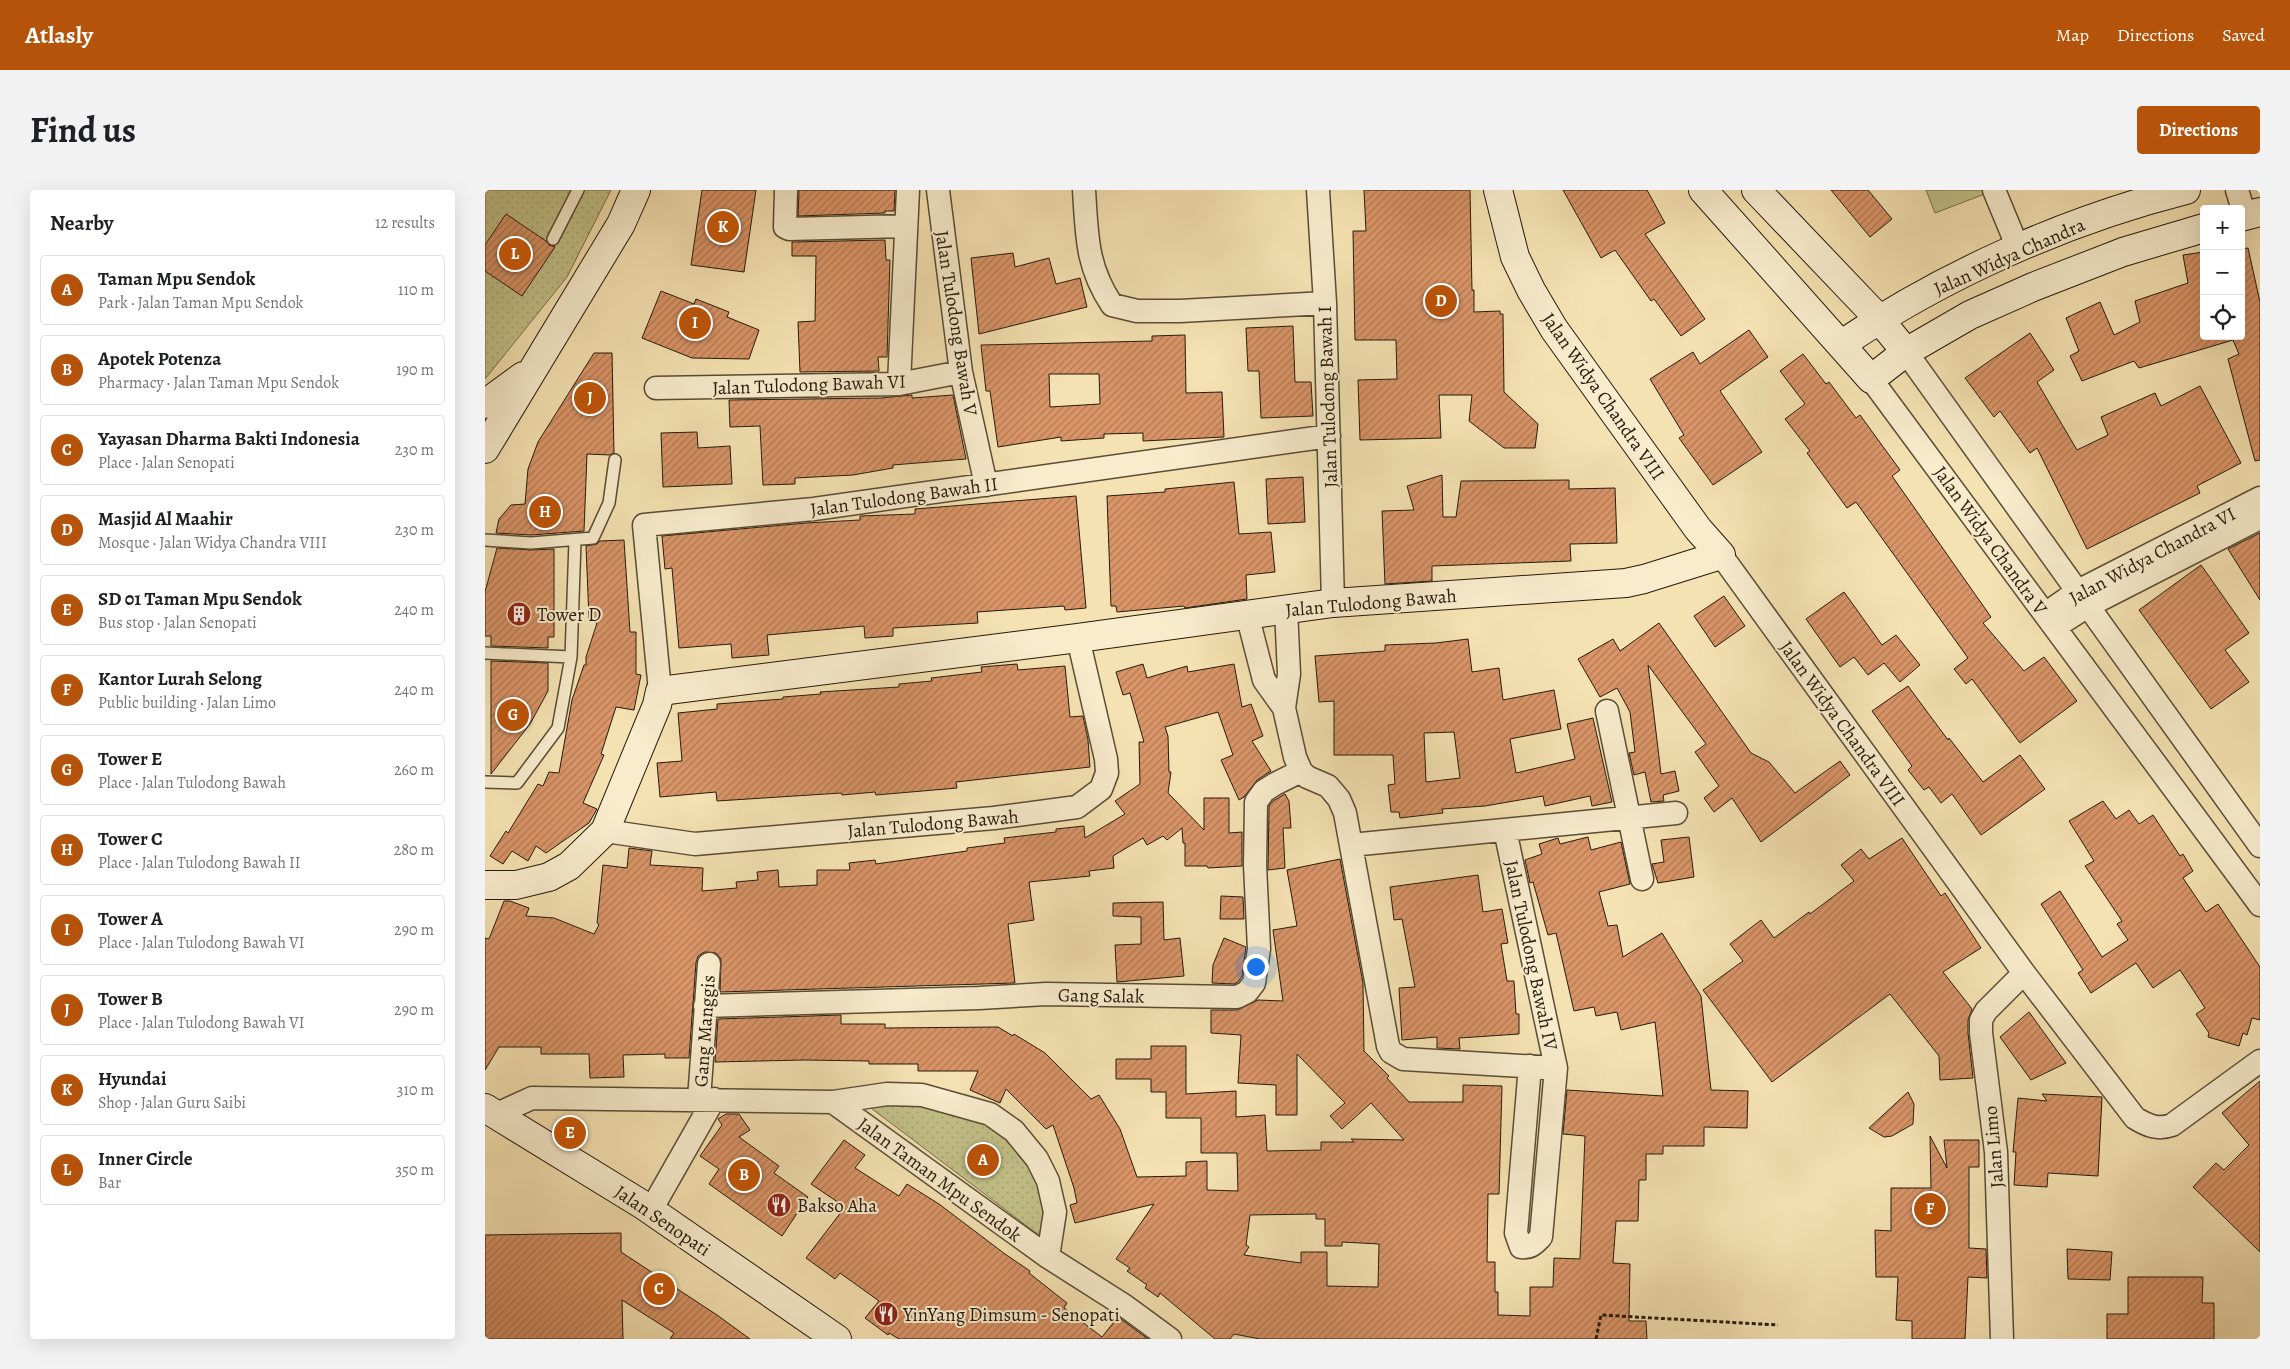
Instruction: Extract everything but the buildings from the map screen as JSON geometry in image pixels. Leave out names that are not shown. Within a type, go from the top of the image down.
[{"type":"street","points":[[485,449],[621,224],[636,190]]},
{"type":"street","points":[[786,190],[785,226],[789,230],[906,226]]},
{"type":"street","points":[[899,384],[908,190]]},
{"type":"street","name":"Jalan Tulodong Bawah V","points":[[938,190],[961,372],[986,485]]},
{"type":"street","points":[[1084,190],[1089,251],[1099,286],[1112,305],[1137,311],[1180,311],[1325,303]]},
{"type":"street","name":"Jalan Tulodong Bawah I","points":[[1317,190],[1325,303],[1333,603]]},
{"type":"street","name":"Jalan Widya Chandra VIII","points":[[1498,190],[1515,258],[1560,337],[1698,528],[1721,555],[2024,973],[2135,1118],[2147,1125],[2163,1128],[2172,1125],[2260,1061]]},
{"type":"street","name":"Jalan Widya Chandra V","points":[[1703,190],[1843,344],[1871,378],[2260,905]]},
{"type":"street","points":[[1756,190],[1879,319],[1906,352],[2260,846]]},
{"type":"street","points":[[1994,190],[2018,248]]},
{"type":"street","name":"Jalan Widya Chandra","points":[[1843,344],[1879,319],[1947,281],[2018,248],[2116,211],[2186,190]]},
{"type":"street","points":[[2237,190],[2249,215]]},
{"type":"street","name":"Jalan Widya Chandra","points":[[1871,378],[1906,352],[1969,315],[2033,287],[2123,252],[2200,229]]},
{"type":"street","points":[[485,404],[532,370]]},
{"type":"street","name":"Jalan Tulodong Bawah VI","points":[[655,388],[899,384],[961,372]]},
{"type":"street","name":"Jalan Tulodong Bawah II","points":[[660,691],[644,525],[813,509],[1329,436]]},
{"type":"street","name":"Jalan Widya Chandra VI","points":[[2050,621],[2083,598],[2260,498]]},
{"type":"street","name":"Jalan Widya Chandra VI","points":[[2083,598],[2260,518]]},
{"type":"street","points":[[1665,572],[1685,548],[1698,528]]},
{"type":"street","name":"Jalan Tulodong Bawah","points":[[660,691],[1078,638],[1286,608],[1626,582],[1721,555]]},
{"type":"street","points":[[1286,608],[1289,674],[1284,708],[1295,757],[1301,771]]},
{"type":"street","points":[[1247,614],[1264,680],[1284,708]]},
{"type":"street","name":"Jalan Tulodong Bawah","points":[[605,831],[695,844],[994,818],[1077,807],[1101,790],[1107,773],[1106,759],[1078,638]]},
{"type":"street","points":[[485,885],[516,885],[549,877],[569,866],[605,831],[657,705],[660,691]]},
{"type":"street","points":[[1607,711],[1642,879]]},
{"type":"street","name":"Jalan Tulodong Bawah IV","points":[[1301,771],[1307,777],[1329,786],[1339,799],[1345,814],[1388,1046],[1391,1052],[1403,1059],[1556,1068],[1505,830]]},
{"type":"street","name":"Gang Salak","points":[[705,1006],[979,998],[1046,994],[1237,997],[1247,992],[1254,983],[1259,949],[1255,865],[1256,802],[1264,792],[1275,784],[1301,771]]},
{"type":"street","points":[[1351,845],[1677,813]]},
{"type":"street","name":"Gang Manggis","points":[[706,1099],[705,1006],[709,964]]},
{"type":"street","name":"Jalan Limo","points":[[2002,1339],[1996,1152],[1981,1020],[1986,1011],[2024,973]]},
{"type":"street","points":[[1530,1066],[1516,1233],[1521,1247],[1527,1248],[1541,1237],[1556,1068]]},
{"type":"street","name":"Jalan Taman Mpu Sendok","points":[[490,1111],[532,1098],[833,1102],[887,1094],[922,1096],[990,1114],[1014,1131],[1037,1159],[1048,1181],[1055,1212],[1048,1257]]},
{"type":"street","points":[[651,1210],[706,1099]]},
{"type":"street","name":"Jalan Taman Mpu Sendok","points":[[833,1102],[1048,1257],[1125,1306],[1170,1339]]},
{"type":"street","name":"Jalan Senopati","points":[[490,1111],[651,1210],[837,1339]]},
{"type":"lane","points":[[553,239],[578,190]]},
{"type":"lane","points":[[485,540],[531,543],[575,541],[593,538],[609,503],[615,460]]},
{"type":"lane","points":[[485,782],[517,782],[558,728],[571,657],[575,541]]},
{"type":"lane","points":[[485,652],[571,657]]},
{"type":"path","points":[[1596,1339],[1601,1315],[1778,1325]]},
{"type":"shaded area","points":[[485,190],[611,190],[567,277],[485,379]]},
{"type":"shaded area","points":[[1926,190],[1989,190],[1990,192],[1935,213]]},
{"type":"shaded area","points":[[920,1101],[988,1120],[1013,1137],[1041,1183],[1051,1214],[1044,1239],[867,1105]]},
{"type":"place","name":"Hyundai","points":[[723,227]]},
{"type":"place","name":"Inner Circle","points":[[515,254]]},
{"type":"place","name":"Masjid Al Maahir","points":[[1441,301]]},
{"type":"place","name":"Tower A","points":[[695,323]]},
{"type":"place","name":"Tower B","points":[[590,398]]},
{"type":"place","name":"Tower C","points":[[545,512]]},
{"type":"place","name":"Tower D","points":[[519,614]]},
{"type":"place","name":"Tower E","points":[[513,715]]},
{"type":"place","name":"SD 01 Taman Mpu Sendok","points":[[570,1133]]},
{"type":"place","name":"Taman Mpu Sendok","points":[[983,1160]]},
{"type":"place","name":"Apotek Potenza","points":[[744,1175]]},
{"type":"place","name":"Bakso Aha","points":[[779,1205]]},
{"type":"place","name":"Kantor Lurah Selong","points":[[1930,1209]]},
{"type":"place","name":"Yayasan Dharma Bakti Indonesia","points":[[659,1289]]},
{"type":"place","name":"YinYang Dimsum - Senopati","points":[[886,1314]]}]
